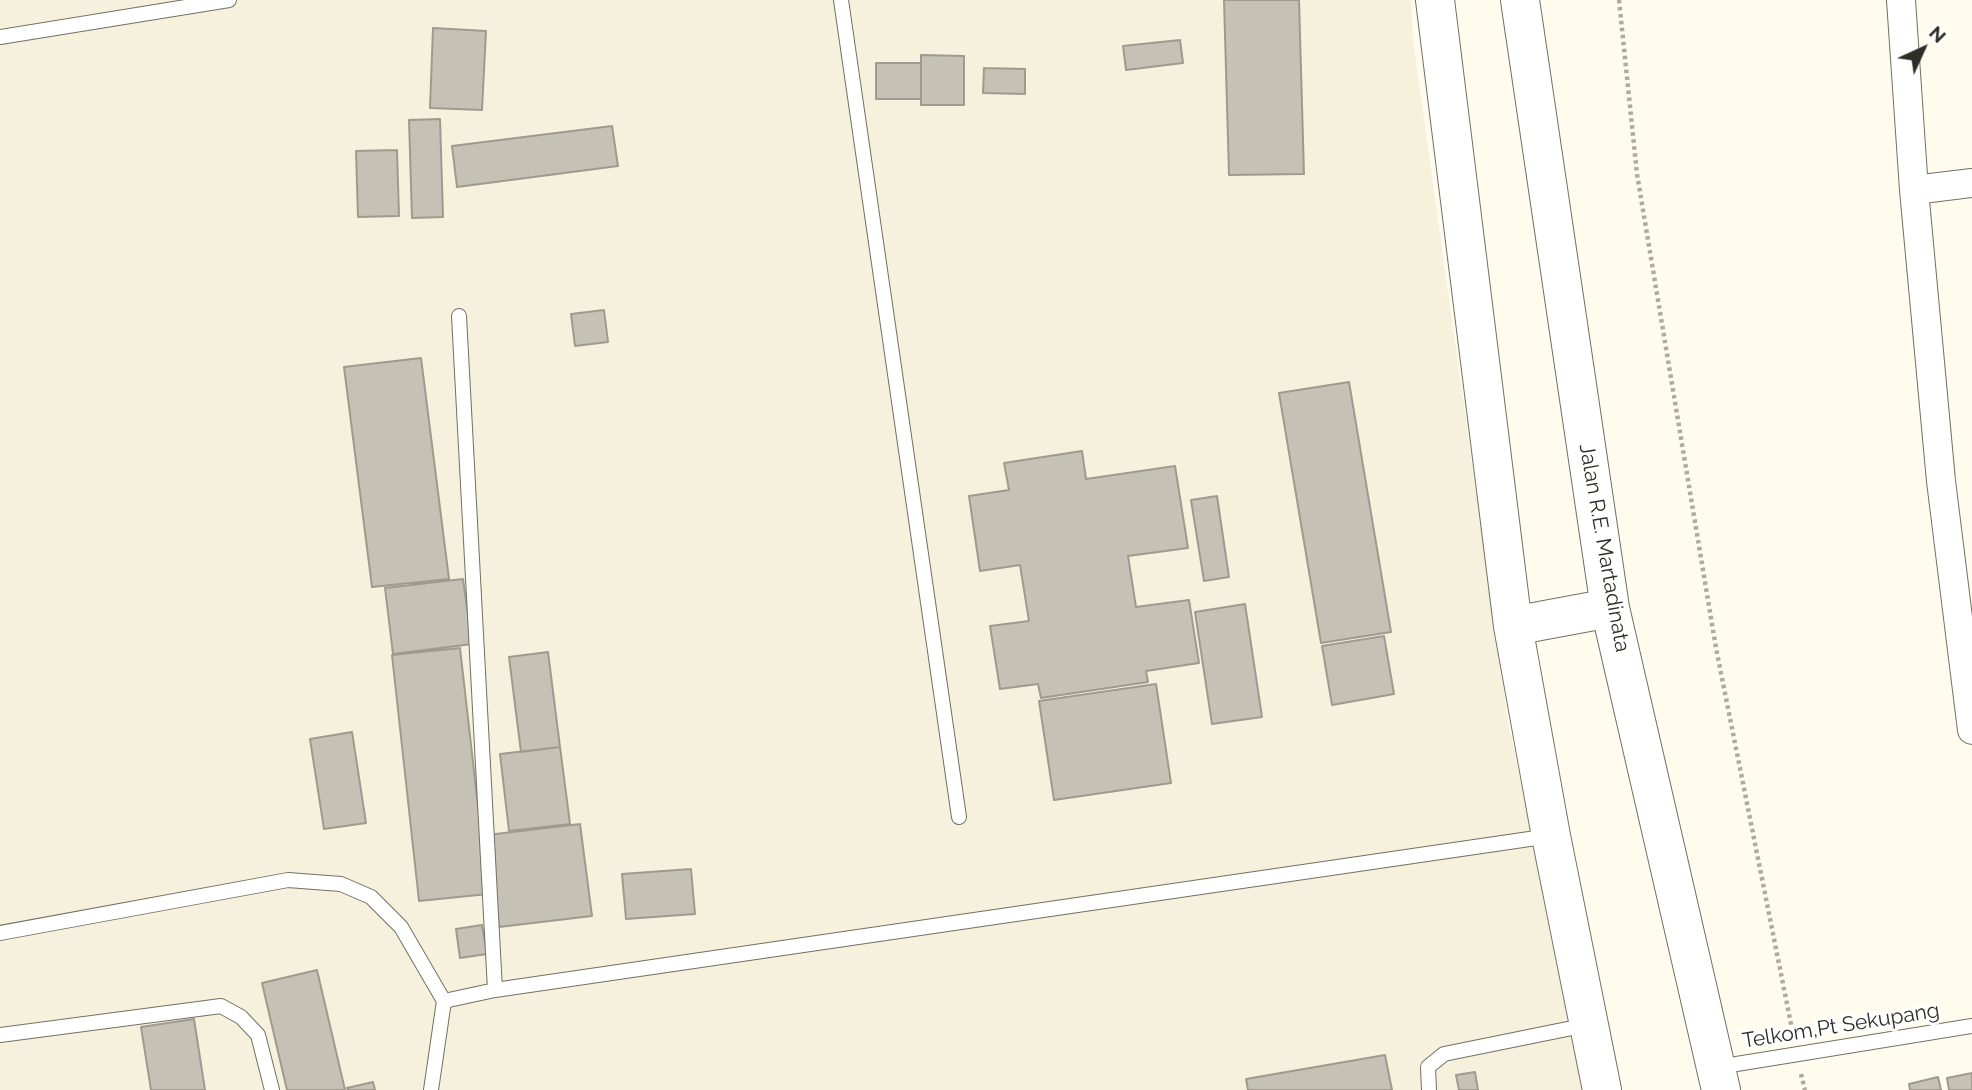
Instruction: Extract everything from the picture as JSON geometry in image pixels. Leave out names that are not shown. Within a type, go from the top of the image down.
[{"type":"highway","points":[[1435,0],[1513,626],[1551,836],[1602,1090]]},
{"type":"highway","name":"Jalan R.E. Martadinata","points":[[1520,0],[1610,608],[1718,1079]]},
{"type":"highway","points":[[1513,626],[1610,608]]},
{"type":"street","points":[[1901,0],[1914,190],[1941,481],[1972,730]]},
{"type":"street","points":[[1914,190],[1972,183]]},
{"type":"lane","points":[[0,37],[229,0]]},
{"type":"lane","points":[[841,0],[960,817]]},
{"type":"lane","points":[[459,316],[495,990]]},
{"type":"lane","points":[[443,1001],[495,990],[1551,836]]},
{"type":"lane","points":[[0,933],[288,880],[341,884],[371,897],[401,927],[443,1001],[431,1090]]},
{"type":"lane","points":[[0,1035],[221,1006],[241,1017],[258,1035],[272,1090]]},
{"type":"lane","points":[[1429,1090],[1428,1067],[1444,1054],[1588,1024]]},
{"type":"lane","name":"Telkom,Pt Sekupang","points":[[1718,1079],[1797,1054],[1972,1027]]},
{"type":"path","points":[[1619,0],[1637,174],[1716,648],[1805,1090]]},
{"type":"shaded area","points":[[0,0],[1411,0],[1413,40],[1508,722],[1587,1090],[0,1090]]},
{"type":"building","points":[[1224,0],[1299,0],[1304,174],[1229,175]]},
{"type":"building","points":[[433,28],[486,31],[482,110],[430,108]]},
{"type":"building","points":[[1180,40],[1183,63],[1126,70],[1123,46]]},
{"type":"building","points":[[921,55],[964,56],[964,105],[921,105]]},
{"type":"building","points":[[876,63],[921,63],[921,99],[876,99]]},
{"type":"building","points":[[984,68],[1025,69],[1025,94],[983,93]]},
{"type":"building","points":[[440,119],[443,217],[412,218],[409,120]]},
{"type":"building","points":[[612,126],[618,166],[457,187],[452,146]]},
{"type":"building","points":[[397,150],[399,216],[358,217],[356,151]]},
{"type":"building","points":[[604,310],[608,342],[575,346],[571,314]]},
{"type":"building","points":[[421,358],[449,579],[372,587],[344,367]]},
{"type":"building","points":[[1349,382],[1391,632],[1321,643],[1279,393]]},
{"type":"building","points":[[1082,451],[1086,479],[1175,466],[1188,548],[1128,556],[1136,607],[1189,600],[1199,663],[1146,671],[1148,682],[1041,698],[1038,684],[1000,689],[990,626],[1029,621],[1020,565],[980,571],[969,496],[1009,490],[1004,463]]},
{"type":"building","points":[[1217,496],[1229,577],[1204,581],[1191,500]]},
{"type":"building","points":[[463,579],[472,644],[393,654],[385,588]]},
{"type":"building","points":[[1245,604],[1262,717],[1212,724],[1195,612]]},
{"type":"building","points":[[1384,636],[1394,694],[1332,705],[1322,646]]},
{"type":"building","points":[[460,648],[488,894],[419,901],[392,655]]},
{"type":"building","points":[[548,652],[560,747],[521,752],[509,657]]},
{"type":"building","points":[[1156,684],[1171,783],[1054,800],[1039,701]]},
{"type":"building","points":[[352,732],[366,823],[324,829],[310,739]]},
{"type":"building","points":[[560,747],[570,824],[509,831],[500,754]]},
{"type":"building","points":[[580,824],[592,916],[499,927],[487,835]]},
{"type":"building","points":[[691,869],[695,914],[626,919],[622,874]]},
{"type":"building","points":[[482,925],[487,954],[460,958],[456,929]]},
{"type":"building","points":[[317,970],[345,1090],[287,1090],[262,983]]},
{"type":"building","points":[[194,1019],[205,1090],[151,1090],[141,1027]]},
{"type":"building","points":[[1385,1055],[1392,1090],[1248,1090],[1246,1079]]},
{"type":"building","points":[[1475,1072],[1478,1090],[1459,1090],[1456,1075]]},
{"type":"building","points":[[1972,1073],[1972,1090],[1949,1090],[1947,1078]]},
{"type":"building","points":[[1938,1077],[1941,1090],[1910,1090],[1909,1084]]},
{"type":"building","points":[[373,1082],[375,1090],[347,1088]]}]
